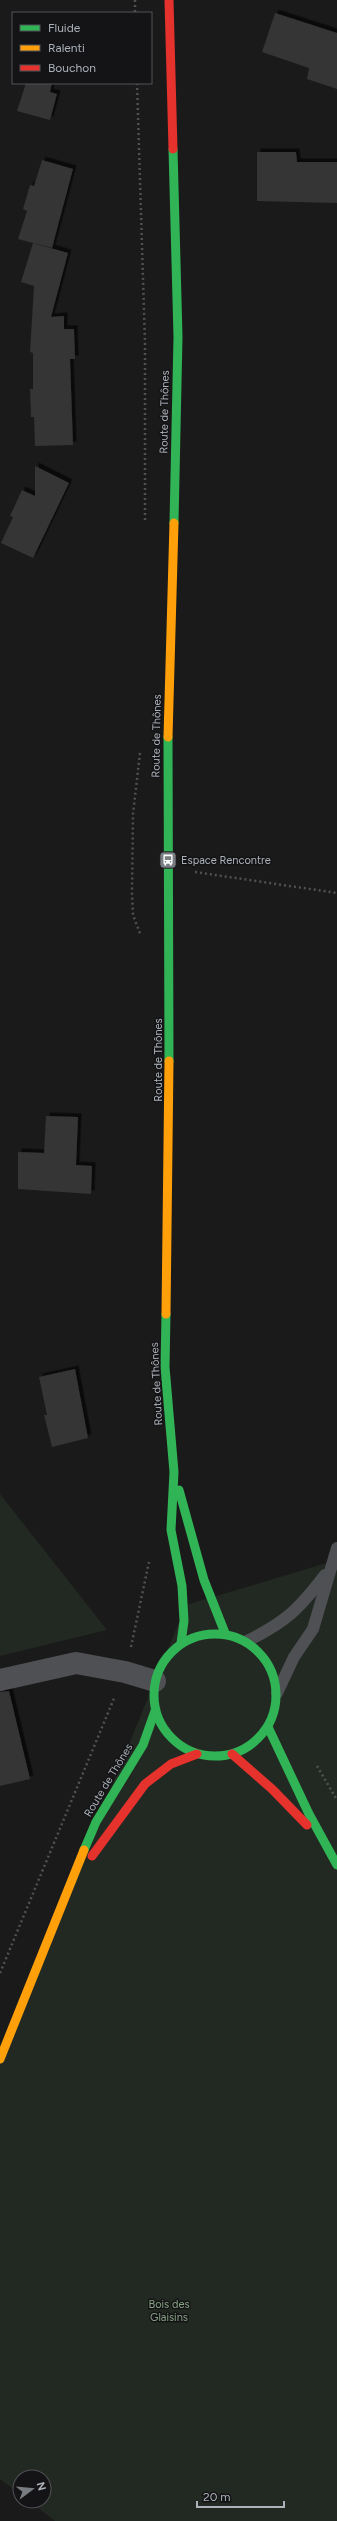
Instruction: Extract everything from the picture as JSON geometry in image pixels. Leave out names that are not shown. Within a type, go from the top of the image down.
[{"type":"main road","name":"Route de Thônes","points":[[169,0],[178,337],[168,756],[169,1179],[165,1367],[174,1472],[172,1530],[182,1586],[184,1621],[181,1643]]},
{"type":"main road","name":"Route de Thônes","points":[[174,1472],[204,1580],[225,1633]]},
{"type":"main road","points":[[225,1633],[247,1641],[268,1663],[274,1678],[277,1693],[275,1710],[268,1727],[252,1744],[232,1754],[214,1756],[197,1754],[174,1739],[164,1730],[155,1711],[155,1681],[163,1662],[181,1643],[202,1634],[225,1633]]},
{"type":"main road","name":"Route de Thônes","points":[[0,2059],[73,1883],[96,1822],[143,1745],[155,1711]]},
{"type":"main road","points":[[268,1727],[321,1838],[337,1865]]},
{"type":"main road","name":"Route de Thônes","points":[[73,1883],[145,1784],[171,1764],[197,1754]]},
{"type":"main road","points":[[232,1754],[272,1789],[321,1838]]},
{"type":"street","points":[[0,1680],[76,1663],[125,1672],[155,1681]]},
{"type":"lane","points":[[277,1693],[294,1657],[313,1629],[328,1571],[337,1548]]},
{"type":"lane","points":[[247,1641],[275,1628],[301,1606],[328,1571]]},
{"type":"path","points":[[135,0],[135,12]]},
{"type":"path","points":[[137,84],[145,343],[145,525]]},
{"type":"path","points":[[140,747],[138,788],[133,814],[132,892],[133,915],[144,942]]},
{"type":"path","points":[[169,868],[337,893]]},
{"type":"path","points":[[0,1973],[125,1672],[150,1560]]},
{"type":"path","points":[[313,1761],[337,1800]]},
{"type":"green space","points":[[0,1494],[107,1630],[0,1656]]},
{"type":"green space","name":"Bois des Glaisins","points":[[337,1560],[337,2521],[55,2521],[39,2509],[52,2509],[52,2469],[12,2469],[12,2488],[0,2479],[0,2059],[186,1605]]},
{"type":"building","points":[[275,13],[337,33],[337,89],[307,79],[309,68],[262,52]]},
{"type":"building","points":[[26,84],[52,84],[50,92],[57,94],[50,120],[17,111]]},
{"type":"building","points":[[257,152],[296,152],[297,162],[337,162],[337,203],[257,201]]},
{"type":"building","points":[[42,160],[73,169],[52,248],[18,239],[27,211],[23,209],[30,185],[34,186]]},
{"type":"building","points":[[33,243],[68,253],[51,317],[64,316],[64,329],[74,329],[75,359],[70,359],[73,445],[35,446],[34,417],[31,417],[30,389],[33,389],[33,353],[30,352],[34,286],[21,282]]},
{"type":"building","points":[[35,466],[69,483],[33,558],[1,543],[13,517],[10,516],[22,490],[35,496]]},
{"type":"building","points":[[46,1116],[78,1117],[76,1165],[92,1166],[91,1194],[18,1189],[18,1152],[44,1153]]},
{"type":"building","points":[[75,1369],[88,1438],[52,1447],[44,1415],[47,1415],[39,1377]]},
{"type":"building","points":[[9,1691],[30,1779],[0,1786],[0,1692]]},
{"type":"traffic: fast","points":[[173,149],[178,337],[174,523]]},
{"type":"traffic: fast","points":[[168,737],[169,1061]]},
{"type":"traffic: fast","points":[[166,1314],[165,1367],[174,1472],[171,1530],[182,1586],[184,1621],[181,1643]]},
{"type":"traffic: fast","points":[[179,1490],[204,1580],[225,1633]]},
{"type":"traffic: fast","points":[[215,1634],[239,1638],[258,1652],[272,1671],[276,1695],[272,1719],[258,1738],[239,1752],[215,1756],[191,1752],[172,1738],[158,1719],[154,1695],[158,1671],[172,1652],[191,1638],[215,1634]]},
{"type":"traffic: fast","points":[[84,1850],[96,1822],[143,1745],[155,1711]]},
{"type":"traffic: fast","points":[[268,1727],[309,1814],[337,1865]]},
{"type":"traffic: slow","points":[[168,737],[174,523]]},
{"type":"traffic: slow","points":[[166,1314],[169,1061]]},
{"type":"traffic: slow","points":[[0,2059],[84,1850]]},
{"type":"traffic: jam","points":[[169,0],[173,149]]},
{"type":"traffic: jam","points":[[92,1856],[145,1784],[171,1764],[197,1754]]},
{"type":"traffic: jam","points":[[232,1754],[272,1789],[307,1825]]},
{"type":"place","name":"Espace Rencontre","points":[[168,860]]}]
